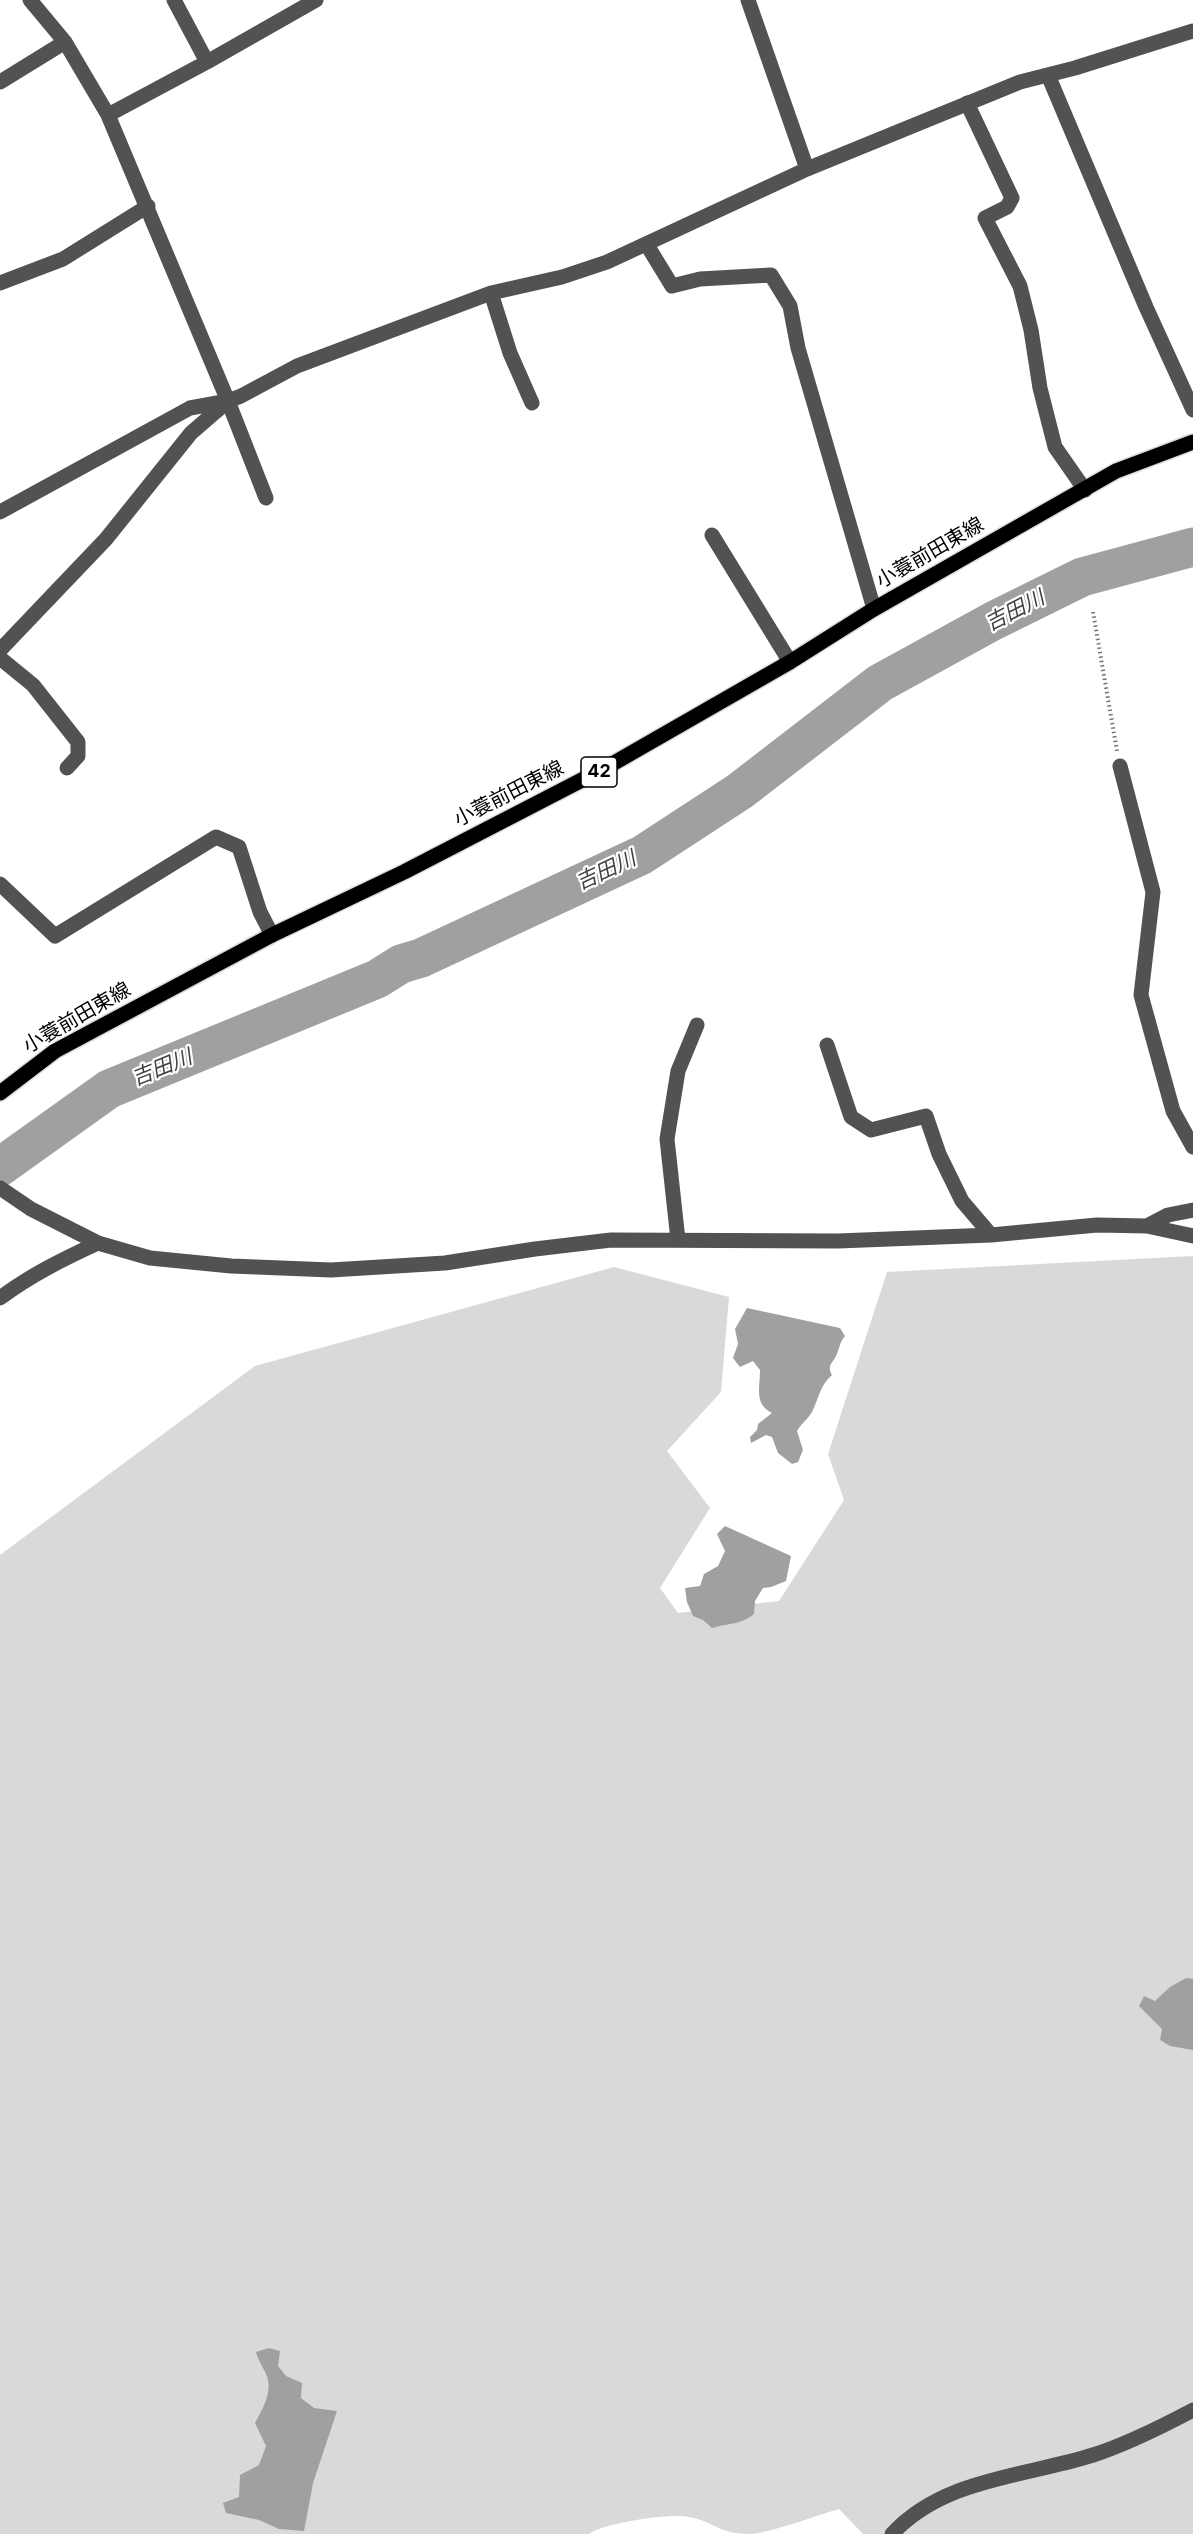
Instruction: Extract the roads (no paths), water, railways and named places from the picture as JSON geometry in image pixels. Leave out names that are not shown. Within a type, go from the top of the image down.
[{"type":"main road","name":"小蓑前田東線","points":[[0,1093],[55,1051],[272,935],[404,872],[608,767],[790,662],[874,609],[1116,471],[1193,442]]},
{"type":"street","points":[[30,0],[65,42],[108,115],[148,206],[266,498]]},
{"type":"street","points":[[174,0],[207,62]]},
{"type":"street","points":[[108,115],[316,0]]},
{"type":"street","points":[[748,0],[807,169]]},
{"type":"street","points":[[0,512],[190,408],[242,396],[297,366],[491,293],[562,277],[607,262],[807,169],[1020,82],[1193,31]]},
{"type":"street","points":[[0,82],[65,42]]},
{"type":"street","points":[[1048,75],[1193,410]]},
{"type":"street","points":[[967,103],[1012,198],[1007,207],[985,218],[1020,286],[1031,330],[1040,388],[1055,447],[1085,490]]},
{"type":"street","points":[[0,283],[63,259],[148,206]]},
{"type":"street","points":[[647,245],[672,286],[700,279],[771,275],[789,306],[798,348],[874,609]]},
{"type":"street","points":[[491,293],[510,353],[532,403]]},
{"type":"street","points":[[0,650],[106,539],[191,433],[228,401]]},
{"type":"street","points":[[712,536],[790,662]]},
{"type":"street","points":[[0,658],[33,685],[78,742],[78,756],[67,768]]},
{"type":"street","points":[[1120,766],[1153,892],[1141,994],[1173,1111],[1193,1147]]},
{"type":"street","points":[[0,884],[55,936],[216,837],[239,847],[260,912],[272,935]]},
{"type":"street","points":[[678,1240],[667,1139],[678,1071],[697,1025]]},
{"type":"street","points":[[827,1045],[851,1117],[872,1130],[926,1116],[939,1154],[962,1201],[991,1235]]},
{"type":"street","points":[[0,1188],[31,1209],[98,1244],[150,1258],[231,1266],[331,1270],[445,1263],[611,1240],[838,1241],[991,1235],[1097,1225],[1147,1226],[1193,1236]]},
{"type":"street","points":[[1147,1226],[1168,1215],[1193,1210]]},
{"type":"street","points":[[0,1298],[20,1283],[57,1262],[98,1244]]},
{"type":"street","points":[[891,2534],[932,2502],[969,2486],[1094,2455],[1156,2429],[1193,2410]]},
{"type":"waterway","name":"吉田川","points":[[0,1167],[109,1089],[377,979],[401,964],[421,958],[642,855],[740,791],[880,683],[993,621],[1082,577],[1193,547]]}]
